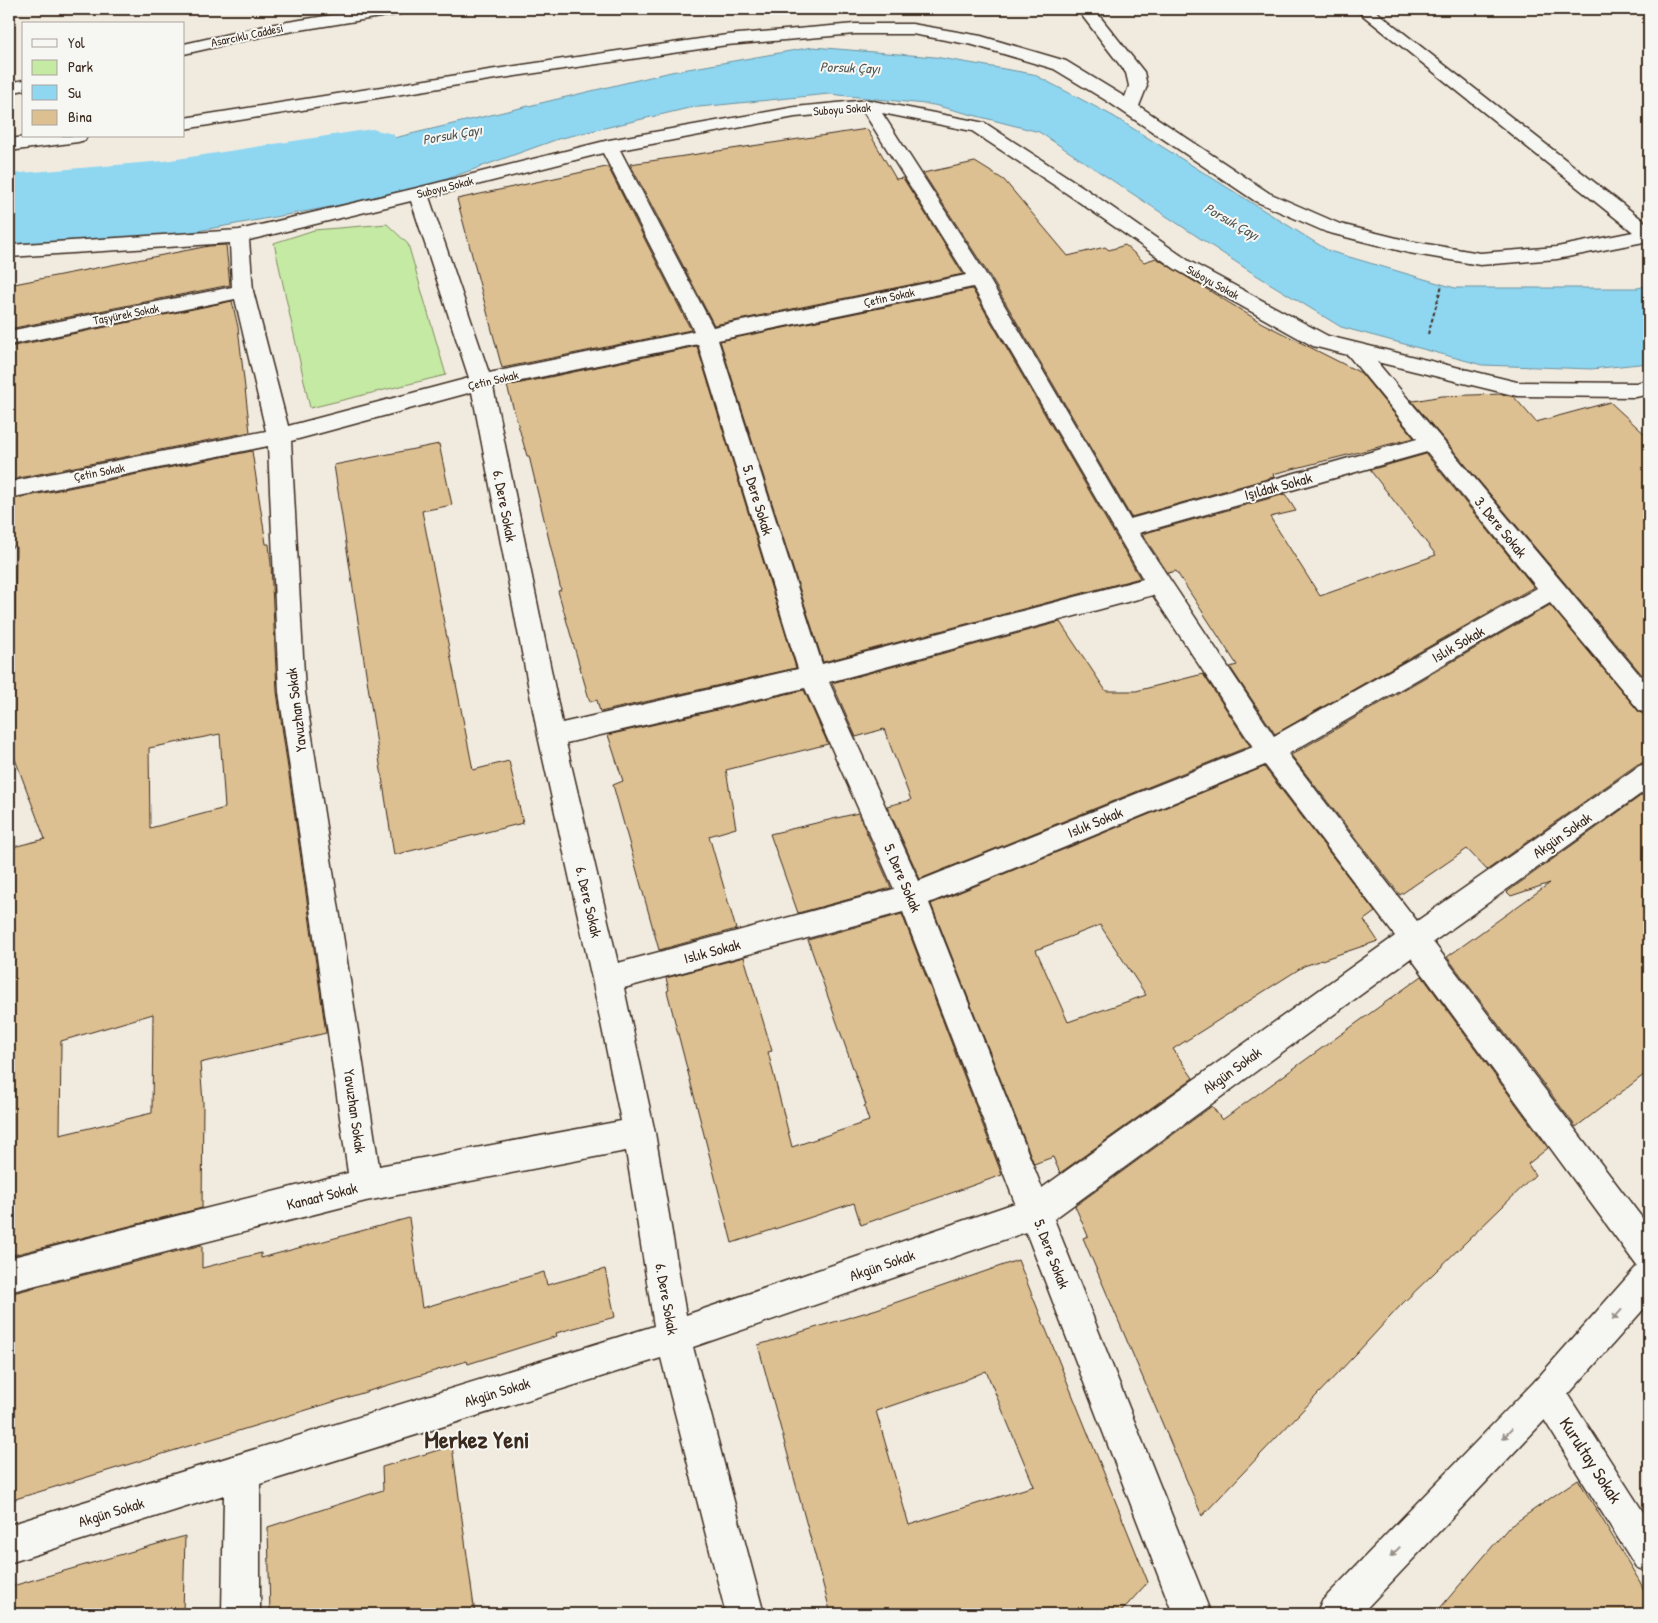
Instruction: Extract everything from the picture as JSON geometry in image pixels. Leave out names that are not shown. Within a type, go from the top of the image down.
[{"type":"street","name":"Asarcıklı Caddesi","points":[[185,49],[266,23],[399,9]]},
{"type":"street","points":[[1085,9],[1135,72],[1138,86],[1129,108]]},
{"type":"street","points":[[1363,9],[1649,235]]},
{"type":"street","points":[[185,124],[319,104],[490,75],[727,40],[855,29],[912,29],[985,43],[1060,65],[1129,108],[1262,197],[1333,228],[1409,247],[1480,259],[1557,253],[1649,235]]},
{"type":"street","points":[[9,88],[22,85]]},
{"type":"street","points":[[868,105],[979,279],[1124,529],[1270,751],[1414,938],[1649,1254]]},
{"type":"street","name":"Suboyu Sokak","points":[[9,251],[239,236],[609,146],[794,112],[868,105],[978,126],[1182,265],[1321,341],[1517,389],[1645,393]]},
{"type":"street","points":[[9,145],[63,138]]},
{"type":"street","name":"5. Dere Sokak","points":[[609,146],[706,334],[813,676],[912,897],[1192,1614]]},
{"type":"street","name":"6. Dere Sokak","points":[[418,194],[480,382],[551,736],[607,979],[639,1133],[673,1337],[745,1614]]},
{"type":"street","name":"Yavuzhan Sokak","points":[[239,236],[243,290],[279,436],[292,692],[366,1185]]},
{"type":"street","name":"Çetin Sokak","points":[[9,490],[279,436],[480,382],[979,279]]},
{"type":"street","name":"Taşyürek Sokak","points":[[9,338],[243,290]]},
{"type":"street","name":"3. Dere Sokak","points":[[1355,349],[1649,704]]},
{"type":"street","name":"Işıldak Sokak","points":[[1124,529],[1432,443]]},
{"type":"street","points":[[551,736],[813,676],[1159,584]]},
{"type":"street","name":"Islık Sokak","points":[[607,979],[912,897],[1270,751],[1553,590]]},
{"type":"street","name":"Akgün Sokak","points":[[9,1544],[673,1337],[1036,1212],[1414,938],[1649,774]]},
{"type":"street","name":"Kanaat Sokak","points":[[9,1275],[366,1185],[639,1133]]},
{"type":"street","points":[[1335,1614],[1547,1393],[1649,1278]]},
{"type":"street","name":"Kurultay Sokak","points":[[1547,1393],[1638,1512],[1649,1554]]},
{"type":"street","points":[[241,1614],[242,1471]]},
{"type":"path","points":[[1428,334],[1443,280]]},
{"type":"green space","points":[[387,224],[408,244],[446,375],[310,408],[274,243],[314,230]]},
{"type":"water","points":[[813,47],[935,57],[1033,74],[1113,116],[1329,251],[1455,288],[1638,288],[1649,285],[1649,363],[1591,369],[1482,365],[1341,327],[1248,270],[1039,132],[934,105],[829,94],[689,108],[558,139],[408,193],[153,239],[9,246],[9,189],[230,170],[369,144],[671,72]]},
{"type":"building","points":[[867,129],[896,179],[903,178],[963,274],[714,325],[630,164]]},
{"type":"building","points":[[975,162],[1004,180],[1068,256],[1105,247],[1109,250],[1125,245],[1144,262],[1156,258],[1262,323],[1361,373],[1414,438],[1273,474],[1274,477],[1131,517],[991,278],[923,173]]},
{"type":"building","points":[[608,167],[691,330],[502,368],[457,199]]},
{"type":"building","points":[[226,245],[230,285],[9,329],[9,285],[209,246]]},
{"type":"building","points":[[972,289],[1140,578],[823,662],[720,341]]},
{"type":"building","points":[[232,301],[238,327],[250,432],[9,480],[9,347]]},
{"type":"building","points":[[697,346],[796,668],[600,712],[597,700],[590,702],[558,591],[561,590],[529,456],[527,456],[507,386]]},
{"type":"building","points":[[1502,394],[1514,397],[1536,422],[1610,402],[1649,438],[1649,683],[1410,399],[1414,401],[1442,396]]},
{"type":"building","points":[[439,444],[452,505],[422,511],[473,770],[509,761],[523,823],[394,855],[334,465]]},
{"type":"building","points":[[252,451],[266,544],[269,544],[277,692],[326,1033],[200,1063],[203,1102],[202,1208],[9,1256],[9,848],[45,839],[9,743],[9,624],[15,623],[16,546],[9,548],[9,500]],"holes":[[[220,734],[225,808],[150,828],[149,748]],[[153,1014],[152,1113],[60,1135],[61,1041]]]},
{"type":"building","points":[[1426,454],[1534,587],[1275,734],[1230,667],[1237,665],[1176,571],[1168,573],[1142,534],[1285,494],[1296,511],[1270,517],[1320,596],[1436,555],[1370,470]]},
{"type":"building","points":[[1550,605],[1639,712],[1649,716],[1649,761],[1638,764],[1487,870],[1467,849],[1400,895],[1291,755]]},
{"type":"building","points":[[1060,622],[1106,691],[1136,691],[1203,674],[1250,746],[920,879],[887,806],[911,800],[884,729],[856,737],[832,683]]},
{"type":"building","points":[[804,690],[828,744],[726,770],[736,828],[709,836],[736,929],[659,950],[613,785],[623,781],[608,735]]},
{"type":"building","points":[[1264,767],[1375,912],[1364,920],[1378,941],[1304,966],[1173,1049],[1193,1078],[1060,1173],[1053,1157],[1034,1164],[931,904]],"holes":[[[1100,925],[1146,995],[1068,1022],[1036,950]]]},
{"type":"building","points":[[1649,790],[1649,1071],[1576,1127],[1447,957],[1550,883],[1511,896],[1507,892]]},
{"type":"building","points":[[858,813],[891,888],[798,913],[770,834]]},
{"type":"building","points":[[902,914],[1002,1175],[861,1225],[854,1203],[732,1243],[667,991],[669,990],[666,978],[744,957],[772,1051],[768,1052],[792,1147],[869,1121],[864,1106],[866,1105],[808,940]]},
{"type":"building","points":[[1422,976],[1548,1148],[1528,1164],[1535,1175],[1401,1305],[1202,1516],[1083,1238],[1088,1236],[1075,1206],[1212,1106],[1222,1120]]},
{"type":"building","points":[[409,1218],[422,1308],[544,1272],[547,1285],[605,1269],[615,1317],[556,1333],[557,1336],[468,1364],[467,1361],[9,1501],[9,1294],[202,1245],[202,1268],[261,1253],[261,1258]]},
{"type":"building","points":[[1018,1260],[1148,1582],[1119,1614],[831,1614],[758,1345],[877,1309]],"holes":[[[986,1371],[1034,1486],[909,1525],[876,1411],[963,1381]]]},
{"type":"building","points":[[452,1446],[475,1614],[270,1614],[268,1527],[383,1490],[382,1467]]},
{"type":"building","points":[[1578,1479],[1640,1582],[1649,1601],[1649,1614],[1435,1614],[1509,1527]]},
{"type":"building","points":[[185,1536],[183,1614],[9,1614],[9,1587]]},
{"type":"waterway","name":"Porsuk Çayı","points":[[9,192],[164,179],[372,147]]},
{"type":"district","name":"Merkez Yeni","points":[[477,1439]]}]
